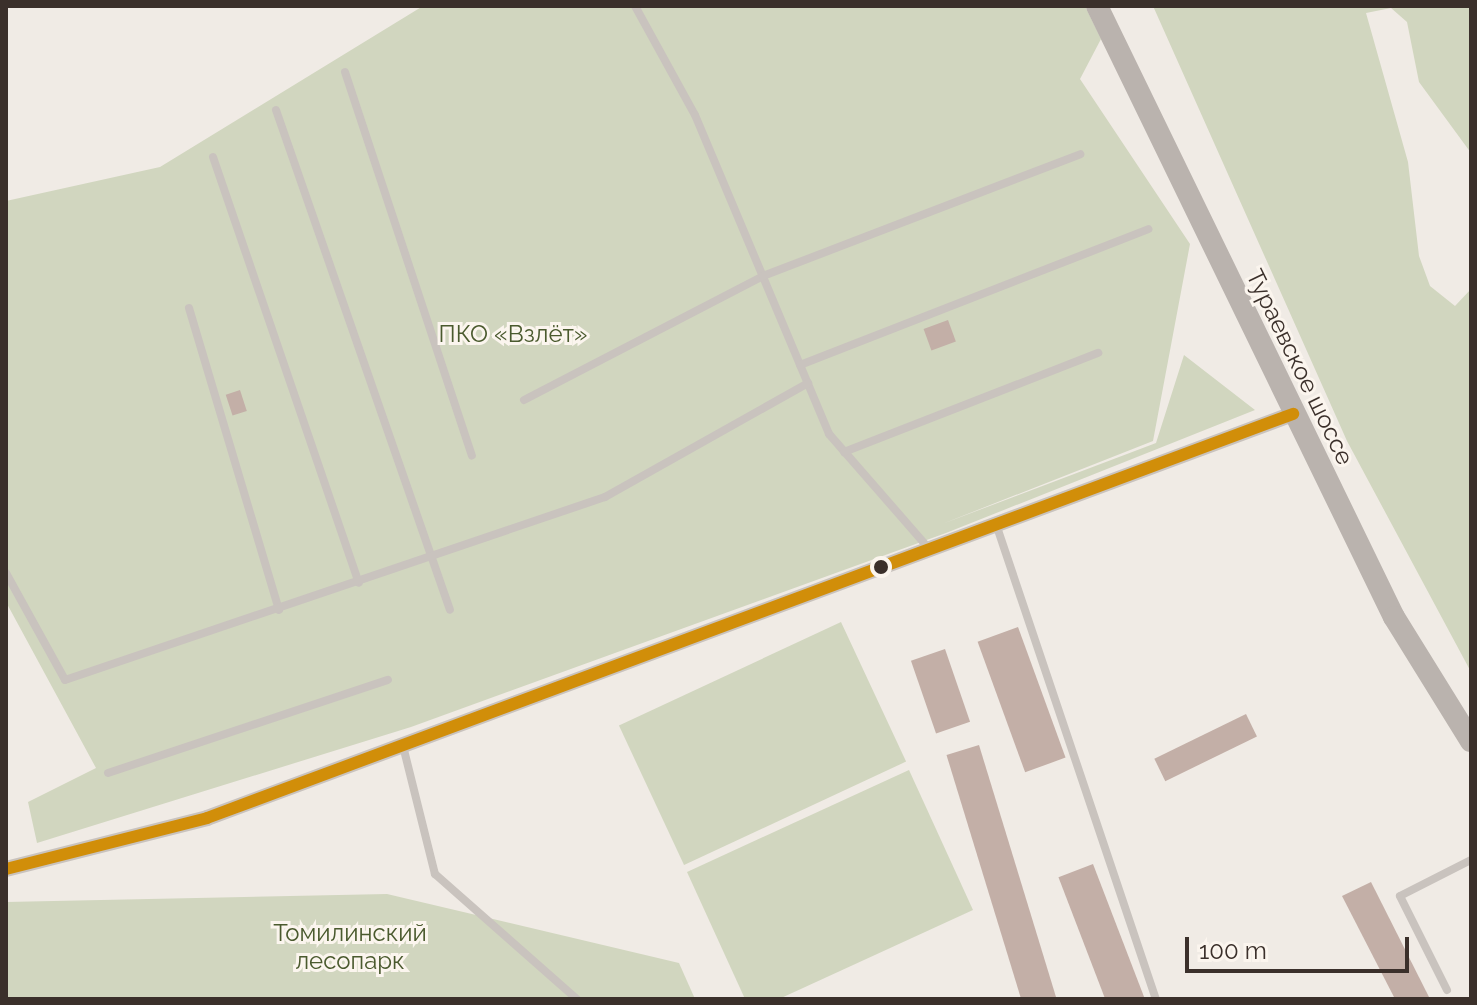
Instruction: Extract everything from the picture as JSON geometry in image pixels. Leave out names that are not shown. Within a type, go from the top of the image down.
[{"type":"main road","name":"Тураевское шоссе","points":[[1097,6],[1394,617],[1471,741]]},
{"type":"street","points":[[6,869],[207,818],[997,527],[1293,414]]},
{"type":"lane","points":[[635,6],[695,115],[800,365],[844,452],[931,551]]},
{"type":"lane","points":[[345,72],[472,456]]},
{"type":"lane","points":[[276,110],[450,610]]},
{"type":"lane","points":[[524,400],[763,276],[1080,154]]},
{"type":"lane","points":[[213,157],[359,583]]},
{"type":"lane","points":[[800,365],[1148,229]]},
{"type":"lane","points":[[189,308],[279,610]]},
{"type":"lane","points":[[844,452],[1098,353]]},
{"type":"lane","points":[[6,573],[65,680],[359,583],[605,497],[808,383]]},
{"type":"lane","points":[[997,527],[1156,999]]},
{"type":"lane","points":[[108,773],[388,680]]},
{"type":"lane","points":[[403,746],[435,874],[577,999]]},
{"type":"lane","points":[[1447,990],[1400,896],[1471,860]]},
{"type":"green space","name":"ПКО «Взлёт»","points":[[423,6],[1085,6],[1101,39],[1080,79],[1190,244],[1153,441],[942,524],[1156,443],[1184,355],[1255,410],[946,533],[411,727],[37,843],[28,802],[96,768],[6,602],[6,201],[160,167]]},
{"type":"green space","points":[[1153,6],[1471,6],[1471,153],[1419,82],[1407,22],[1391,8],[1366,13],[1408,162],[1419,256],[1430,286],[1455,306],[1471,289],[1471,672],[1347,441]]},
{"type":"green space","points":[[841,622],[906,762],[684,865],[619,726]]},
{"type":"green space","points":[[909,770],[973,910],[779,999],[745,999],[687,872]]},
{"type":"green space","name":"Томилинский лесопарк","points":[[387,894],[679,963],[695,999],[6,999],[6,902]]},
{"type":"building","points":[[948,320],[956,342],[931,351],[924,329]]},
{"type":"building","points":[[240,390],[247,411],[233,416],[226,395]]},
{"type":"building","points":[[1018,627],[1066,758],[1025,772],[978,642]]},
{"type":"building","points":[[945,649],[970,722],[936,734],[911,661]]},
{"type":"building","points":[[1246,714],[1257,736],[1165,781],[1154,759]]},
{"type":"building","points":[[979,745],[1057,999],[1021,999],[946,755]]},
{"type":"building","points":[[1093,864],[1145,999],[1105,999],[1058,877]]},
{"type":"building","points":[[1371,882],[1430,999],[1395,999],[1342,896]]},
{"type":"transit line","points":[[6,869],[207,818],[1293,414]]}]
